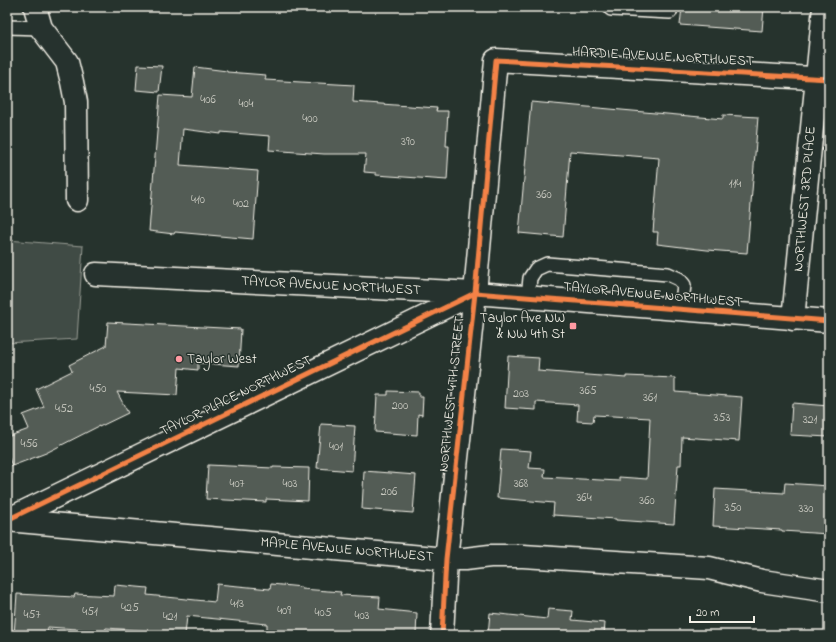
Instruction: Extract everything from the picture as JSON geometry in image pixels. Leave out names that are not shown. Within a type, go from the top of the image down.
[{"type":"street","points":[[35,7],[41,28],[67,62],[72,82],[76,102],[77,200]]},
{"type":"street","name":"NORTHWEST 3RD PLACE","points":[[793,318],[823,79],[824,7]]},
{"type":"street","name":"HARDIE AVENUE NORTHWEST","points":[[496,60],[823,79]]},
{"type":"street","name":"NORTHWEST 4TH STREET","points":[[442,635],[446,559],[475,293],[496,60]]},
{"type":"street","name":"TAYLOR AVENUE NORTHWEST","points":[[96,274],[475,293],[829,321]]},
{"type":"street","name":"TAYLOR PLACE NORTHWEST","points":[[7,520],[475,293]]},
{"type":"street","name":"MAPLE AVENUE NORTHWEST","points":[[7,520],[446,559],[465,559],[490,556],[523,556],[709,568],[762,581],[829,591]]},
{"type":"lane","points":[[611,7],[611,9],[670,12],[671,7]]},
{"type":"lane","points":[[7,27],[41,28]]},
{"type":"lane","points":[[528,297],[530,278],[536,269],[547,264],[668,274],[679,278],[684,285],[681,310]]},
{"type":"shaded area","points":[[7,240],[83,246],[77,339],[7,343]]},
{"type":"building","points":[[682,7],[764,7],[762,31],[680,25]]},
{"type":"building","points":[[138,65],[162,66],[159,92],[136,90]]},
{"type":"building","points":[[195,67],[227,72],[266,75],[265,80],[354,85],[353,102],[437,108],[436,111],[448,111],[446,146],[449,146],[447,180],[376,175],[376,173],[364,172],[366,154],[324,154],[269,150],[270,136],[221,132],[221,134],[183,129],[180,165],[258,171],[253,239],[149,231],[160,95],[192,97]]},
{"type":"building","points":[[531,102],[723,119],[723,115],[758,117],[747,253],[657,244],[658,232],[653,232],[659,158],[570,151],[563,237],[519,233]]},
{"type":"building","points":[[108,322],[241,329],[239,366],[198,363],[198,370],[179,368],[177,395],[117,392],[128,413],[46,453],[12,466],[7,453],[7,437],[29,429],[23,415],[44,407],[36,389],[72,371],[69,365],[106,346]]},
{"type":"building","points":[[508,356],[539,358],[538,371],[626,378],[626,376],[675,378],[675,392],[742,397],[739,441],[682,437],[681,465],[678,465],[674,524],[553,515],[554,503],[497,498],[501,449],[531,451],[529,468],[545,469],[544,477],[619,481],[619,477],[647,479],[650,418],[594,415],[593,422],[577,421],[578,405],[536,402],[536,410],[505,408]]},
{"type":"building","points":[[388,391],[419,392],[419,397],[423,397],[422,415],[418,414],[417,435],[375,432],[377,395],[388,395]]},
{"type":"building","points":[[792,403],[829,406],[829,437],[790,435]]},
{"type":"building","points":[[321,424],[355,426],[352,471],[317,468]]},
{"type":"building","points":[[208,465],[309,468],[308,501],[266,499],[266,502],[206,499]]},
{"type":"building","points":[[364,471],[416,475],[413,513],[362,509]]},
{"type":"building","points":[[785,483],[829,486],[829,534],[713,526],[715,489],[784,493]]},
{"type":"building","points":[[217,584],[270,589],[271,584],[302,587],[302,589],[341,592],[340,595],[380,597],[379,609],[417,613],[416,635],[267,635],[267,624],[187,616],[185,635],[150,635],[151,631],[106,628],[105,631],[48,627],[47,635],[14,635],[17,594],[74,597],[75,594],[114,596],[115,585],[148,588],[147,595],[215,602]]},
{"type":"building","points":[[548,609],[573,611],[572,620],[605,623],[604,635],[488,635],[490,613],[547,619]]},
{"type":"cycle path","points":[[442,635],[446,559],[475,293],[496,60],[829,79]]},
{"type":"cycle path","points":[[7,520],[475,293],[829,321]]},
{"type":"place","name":"Taylor Ave NW & NW 4th St","points":[[573,326]]},
{"type":"place","name":"Taylor West","points":[[179,359]]}]
